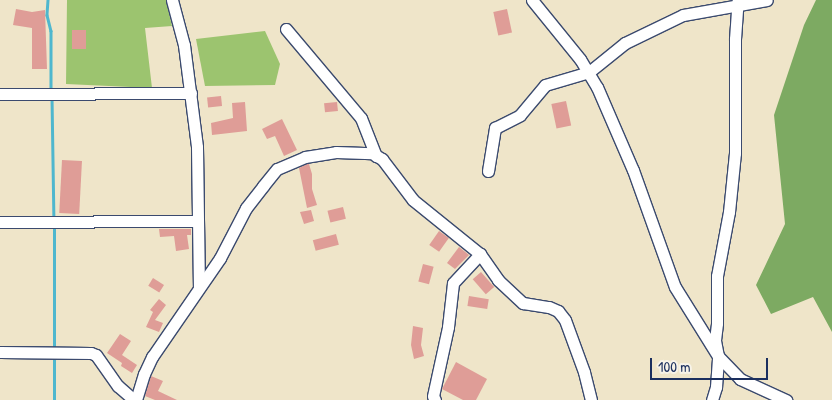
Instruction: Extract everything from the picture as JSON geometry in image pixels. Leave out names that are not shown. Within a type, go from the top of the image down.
[{"type":"street","points":[[172,0],[184,45],[197,147],[199,288]]},
{"type":"street","points":[[532,0],[589,72],[633,170],[675,287],[718,356],[740,378],[786,400]]},
{"type":"street","points":[[488,171],[495,128],[520,115],[545,85],[589,72],[625,43],[664,23],[700,10],[767,0]]},
{"type":"street","points":[[712,400],[716,387],[718,356],[715,340],[717,276],[728,212],[735,153],[735,39],[738,3]]},
{"type":"street","points":[[286,28],[361,118],[376,156]]},
{"type":"street","points":[[0,94],[191,92]]},
{"type":"street","points":[[0,352],[91,353],[96,355],[118,386],[135,400],[152,357],[220,258],[246,208],[277,169],[305,157],[336,152],[372,153],[382,159],[413,200],[480,254],[498,280],[523,303],[549,307],[558,311],[565,320],[581,363],[591,400]]},
{"type":"street","points":[[0,222],[198,221]]},
{"type":"street","points":[[435,400],[433,396],[448,327],[454,283],[480,254]]},
{"type":"green space","points":[[67,0],[166,0],[172,26],[145,28],[152,88],[66,84]]},
{"type":"green space","points":[[816,0],[832,0],[832,332],[813,297],[771,314],[756,285],[785,224],[774,115],[804,25]]},
{"type":"green space","points":[[265,31],[280,64],[275,85],[205,86],[196,39]]},
{"type":"building","points":[[16,9],[32,12],[45,10],[47,69],[32,69],[32,28],[13,25]]},
{"type":"building","points":[[507,9],[512,32],[498,35],[493,12]]},
{"type":"building","points":[[72,30],[86,30],[86,49],[72,49]]},
{"type":"building","points":[[221,96],[222,106],[208,107],[207,97]]},
{"type":"building","points":[[566,101],[571,125],[557,129],[551,104]]},
{"type":"building","points":[[245,102],[247,131],[212,135],[211,123],[233,118],[232,103]]},
{"type":"building","points":[[337,102],[338,111],[325,112],[324,103]]},
{"type":"building","points":[[282,119],[297,150],[284,156],[275,136],[267,139],[262,129]]},
{"type":"building","points":[[62,160],[82,161],[79,214],[59,213]]},
{"type":"building","points":[[309,164],[312,174],[312,189],[317,205],[307,208],[299,168]]},
{"type":"building","points":[[343,207],[346,219],[330,223],[327,211]]},
{"type":"building","points":[[311,210],[314,221],[304,224],[300,212]]},
{"type":"building","points":[[159,229],[191,229],[191,235],[187,235],[189,249],[176,251],[174,236],[160,237]]},
{"type":"building","points":[[439,231],[449,238],[439,252],[429,245]]},
{"type":"building","points":[[336,234],[339,245],[316,251],[313,240]]},
{"type":"building","points":[[459,247],[469,255],[455,269],[447,263]]},
{"type":"building","points":[[423,264],[434,267],[429,284],[418,281]]},
{"type":"building","points":[[481,272],[494,287],[486,294],[473,279]]},
{"type":"building","points":[[153,278],[164,285],[159,293],[148,286]]},
{"type":"building","points":[[469,296],[489,299],[487,309],[467,306]]},
{"type":"building","points":[[159,299],[166,305],[155,320],[163,323],[159,332],[146,327],[153,312],[150,310]]},
{"type":"building","points":[[413,326],[423,328],[421,345],[424,356],[414,359],[411,345]]},
{"type":"building","points":[[120,334],[131,341],[122,355],[137,365],[132,373],[121,366],[122,363],[107,353]]},
{"type":"building","points":[[456,362],[487,379],[476,400],[463,400],[442,389]]},
{"type":"building","points":[[151,376],[163,381],[158,391],[177,400],[155,400],[145,396]]},
{"type":"waterway","points":[[48,0],[47,15],[51,31],[51,91]]},
{"type":"waterway","points":[[52,97],[54,219]]},
{"type":"waterway","points":[[54,224],[54,349]]},
{"type":"waterway","points":[[54,357],[54,400]]}]
